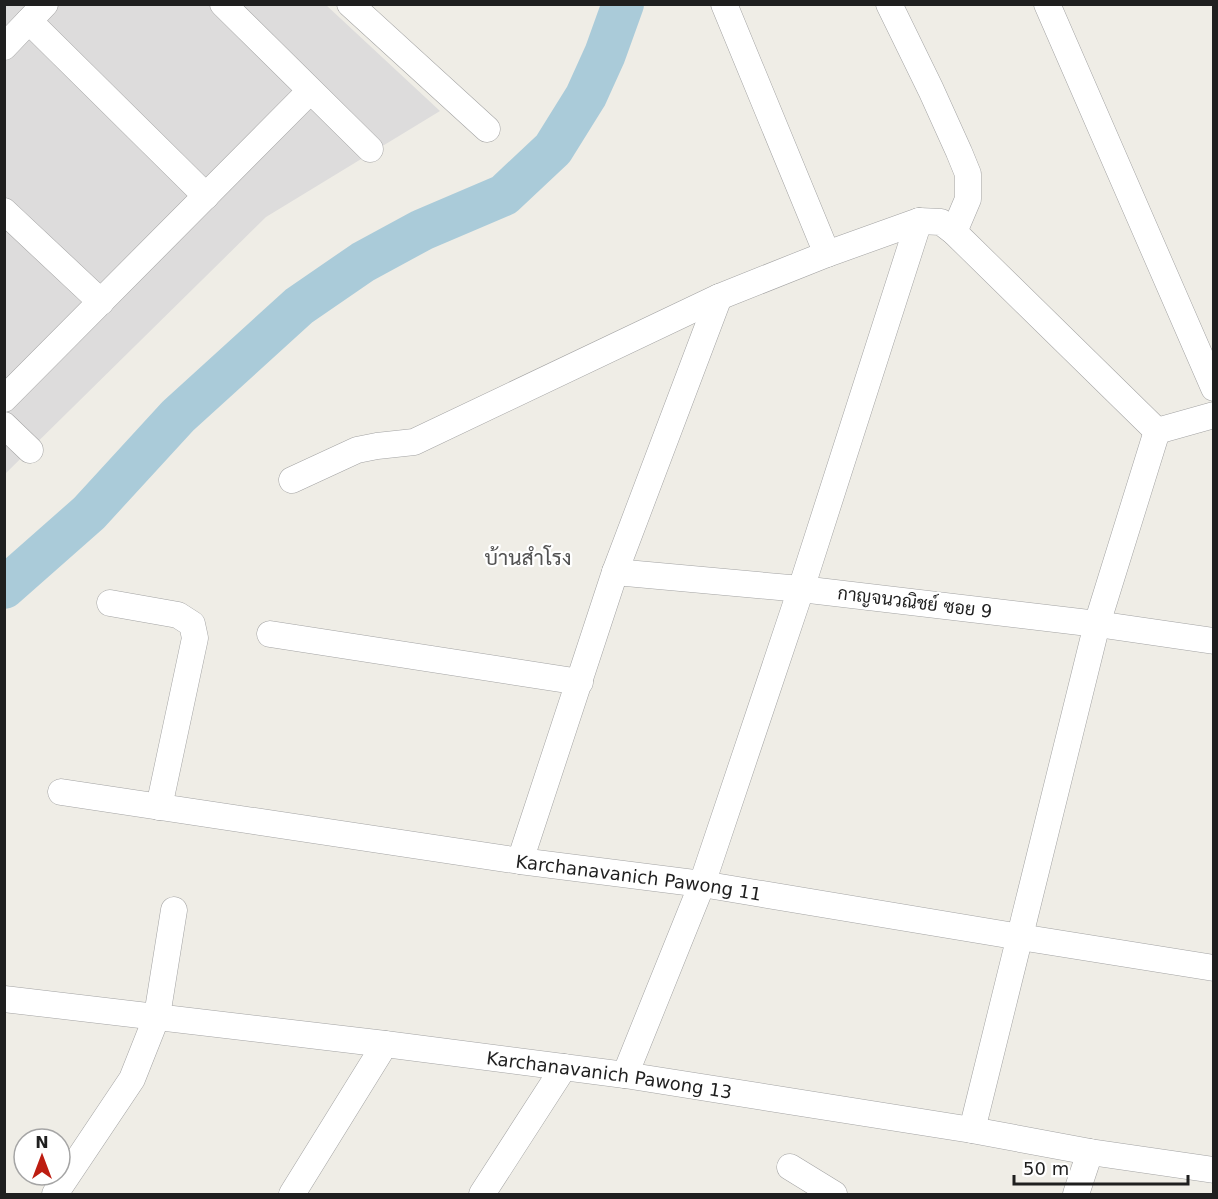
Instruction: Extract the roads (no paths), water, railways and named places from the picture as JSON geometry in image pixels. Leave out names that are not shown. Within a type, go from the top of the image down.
[{"type":"street","points":[[223,4],[370,149]]},
{"type":"street","points":[[350,4],[487,129]]},
{"type":"street","points":[[724,4],[827,254]]},
{"type":"street","points":[[889,4],[960,152],[968,174],[968,200],[954,232]]},
{"type":"street","points":[[1047,4],[1214,388]]},
{"type":"street","points":[[4,47],[37,13],[206,196]]},
{"type":"street","points":[[4,399],[310,91]]},
{"type":"street","points":[[4,211],[101,302]]},
{"type":"street","points":[[625,1075],[702,884],[801,589],[919,221]]},
{"type":"street","points":[[292,480],[357,450],[414,442],[719,297],[827,254],[919,221],[941,222],[954,232],[1157,431]]},
{"type":"street","points":[[519,861],[615,572],[719,297]]},
{"type":"street","points":[[1157,431],[1214,415]]},
{"type":"street","points":[[4,425],[30,450]]},
{"type":"street","points":[[972,1130],[1097,624],[1157,431]]},
{"type":"street","name":"กาญจนวณิชย์ ซอย 9","points":[[615,572],[801,589],[1097,624],[1214,641]]},
{"type":"street","points":[[110,603],[178,615],[192,624],[195,638],[159,807]]},
{"type":"street","points":[[270,634],[580,682]]},
{"type":"street","name":"Karchanavanich Pawong 11","points":[[62,792],[519,861],[702,884],[1214,968]]},
{"type":"street","points":[[55,1194],[132,1079],[157,1016],[174,910]]},
{"type":"street","name":"Karchanavanich Pawong 13","points":[[4,999],[625,1075],[972,1130],[1090,1152],[1214,1170]]},
{"type":"street","points":[[292,1194],[386,1044]]},
{"type":"street","points":[[482,1194],[564,1067]]},
{"type":"street","points":[[1076,1194],[1090,1152]]},
{"type":"street","points":[[790,1167],[834,1194]]},
{"type":"waterway","points":[[4,588],[89,513],[178,416],[299,306],[363,262],[422,230],[504,195],[553,149],[586,96],[605,54],[623,4]]},
{"type":"district","name":"บ้านสำโรง","points":[[528,558]]}]
